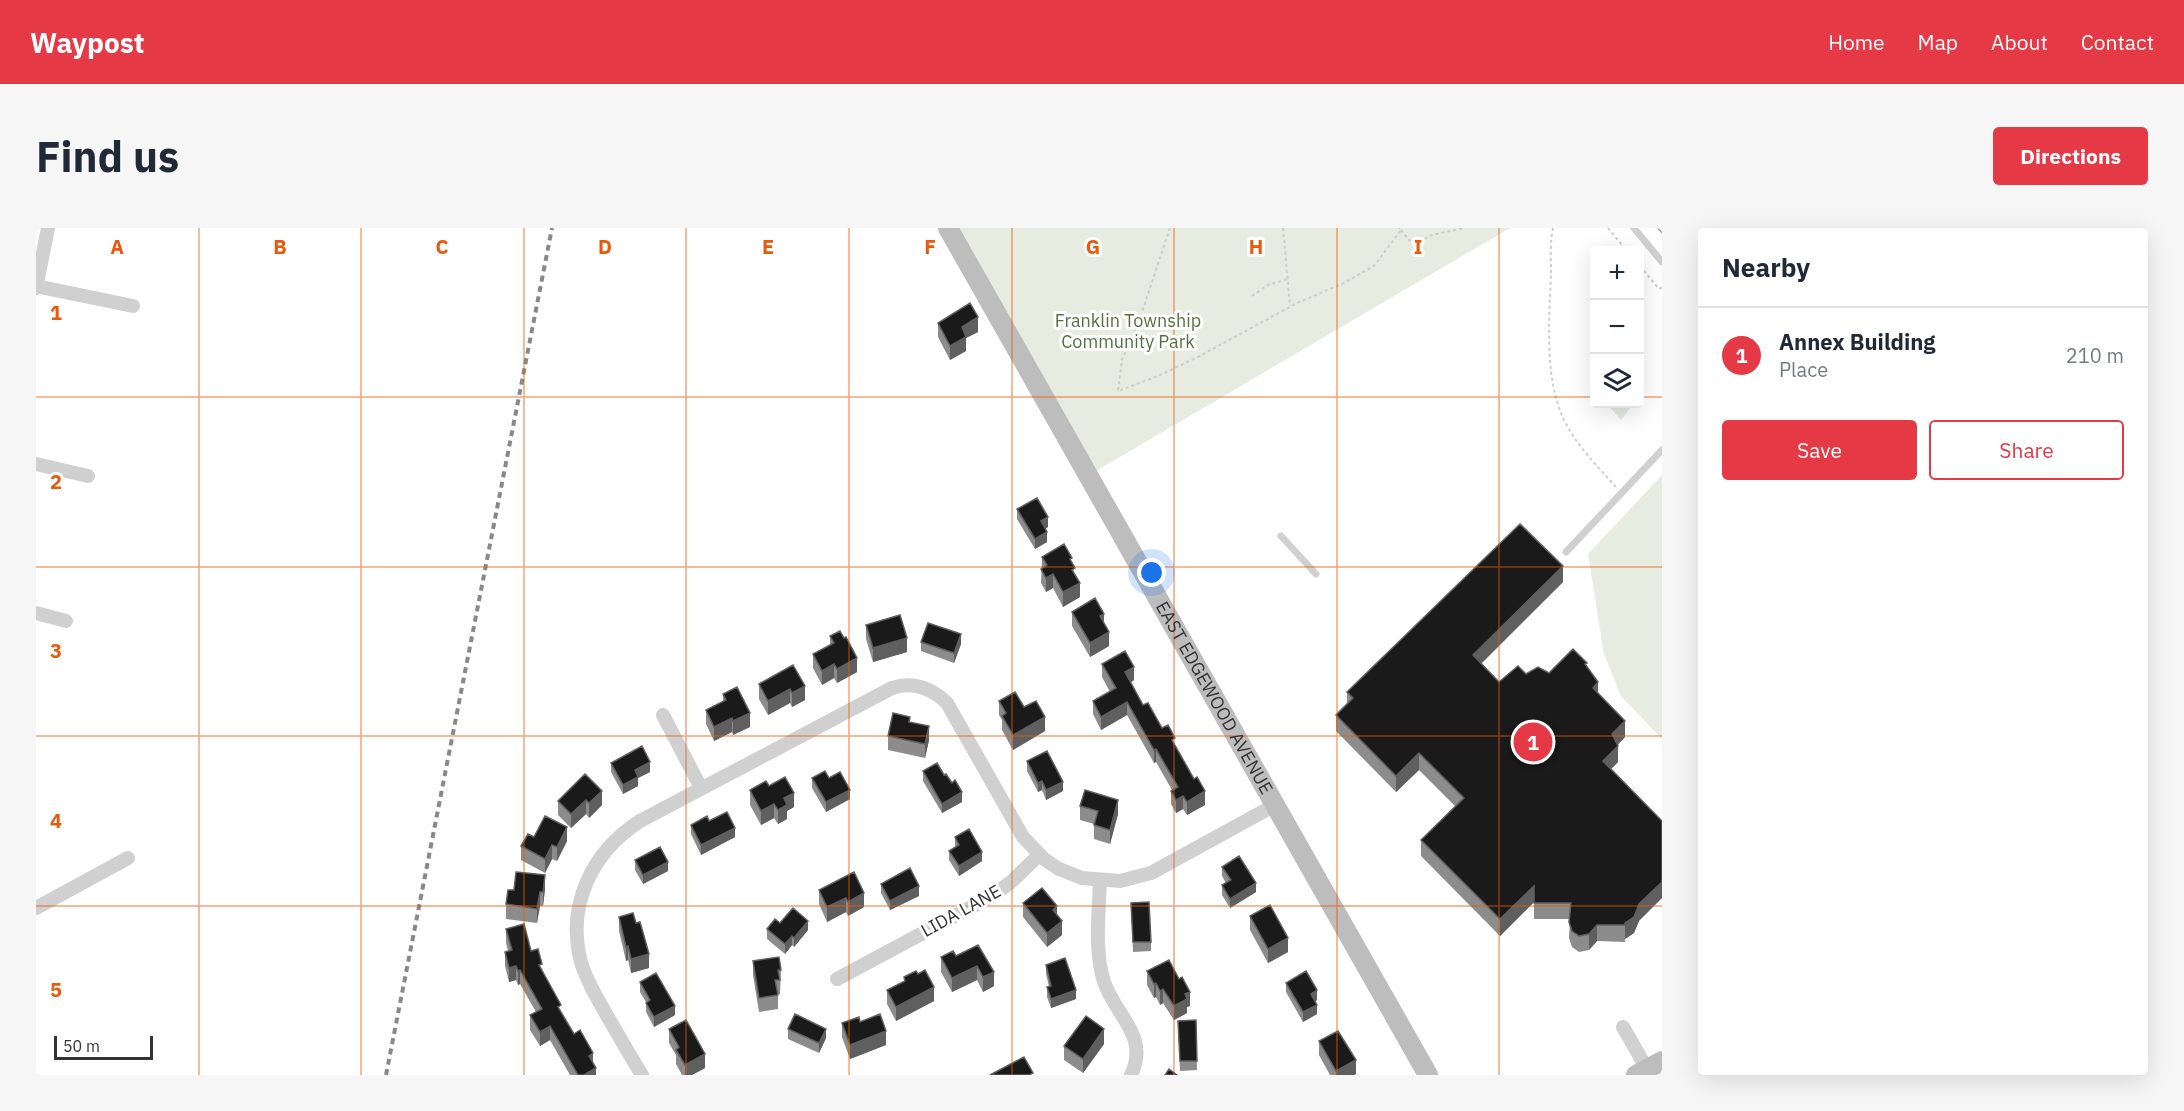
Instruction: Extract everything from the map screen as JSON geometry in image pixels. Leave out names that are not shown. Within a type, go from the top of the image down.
[{"type":"main road","name":"EAST EDGEWOOD AVENUE","points":[[948,228],[1428,1074]]},
{"type":"street","points":[[48,228],[36,287],[133,306]]},
{"type":"street","points":[[36,464],[88,476]]},
{"type":"street","points":[[36,613],[66,621]]},
{"type":"street","points":[[642,1075],[585,973],[577,938],[579,908],[583,890],[593,868],[612,843],[635,825],[886,691],[903,685],[916,685],[933,692],[947,704],[1023,837],[1039,855],[1065,872],[1082,878],[1126,880],[1151,873],[1275,805]]},
{"type":"street","points":[[663,715],[701,788]]},
{"type":"street","name":"LIDA LANE","points":[[837,979],[992,896],[1011,882],[1039,855]]},
{"type":"street","points":[[36,908],[128,858]]},
{"type":"street","points":[[1100,880],[1098,950],[1105,983],[1135,1041],[1137,1053],[1131,1075]]},
{"type":"street","points":[[1623,1027],[1648,1068]]},
{"type":"lane","points":[[1634,228],[1662,262]]},
{"type":"lane","points":[[1566,552],[1662,450]]},
{"type":"lane","points":[[1281,536],[1316,574]]},
{"type":"path","points":[[1170,228],[1139,321],[1122,360],[1118,391],[1158,376],[1198,357],[1291,307],[1344,283],[1375,265],[1400,229],[1409,240],[1417,243],[1432,235],[1464,228]]},
{"type":"path","points":[[1283,228],[1291,307]]},
{"type":"path","points":[[1553,228],[1550,302],[1551,372],[1555,398],[1565,422],[1580,446],[1621,494]]},
{"type":"path","points":[[1608,228],[1623,246]]},
{"type":"path","points":[[1644,271],[1659,289],[1662,287]]},
{"type":"path","points":[[1252,297],[1268,285],[1288,279]]},
{"type":"green space","name":"Franklin Township Community Park","points":[[954,228],[1510,228],[1089,475]]},
{"type":"green space","points":[[1610,408],[1630,408],[1621,420]]},
{"type":"green space","points":[[1662,475],[1662,739],[1621,696],[1604,654],[1588,554]]},
{"type":"building","points":[[970,303],[978,317],[962,327],[966,337],[950,346],[938,323]]},
{"type":"building","points":[[1037,498],[1048,517],[1041,521],[1047,532],[1035,539],[1017,509]]},
{"type":"building","points":[[1520,524],[1563,566],[1473,655],[1499,682],[1518,666],[1526,674],[1538,667],[1549,673],[1573,649],[1587,663],[1585,664],[1598,682],[1593,688],[1625,721],[1612,734],[1618,746],[1603,761],[1662,821],[1662,882],[1639,904],[1634,917],[1625,925],[1597,925],[1589,934],[1579,936],[1572,931],[1569,922],[1571,903],[1534,903],[1534,886],[1500,919],[1421,840],[1464,798],[1419,753],[1396,776],[1336,715],[1353,698],[1347,692]]},
{"type":"building","points":[[1064,544],[1072,558],[1070,559],[1075,568],[1072,570],[1080,583],[1063,592],[1053,574],[1046,578],[1041,569],[1047,565],[1042,557]]},
{"type":"building","points":[[1095,598],[1104,614],[1100,616],[1109,632],[1090,643],[1072,612]]},
{"type":"building","points":[[900,615],[907,638],[873,648],[866,625]]},
{"type":"building","points":[[928,623],[961,634],[954,653],[921,642]]},
{"type":"building","points":[[840,631],[844,638],[846,637],[857,658],[837,669],[834,664],[822,671],[813,654],[834,643],[830,636]]},
{"type":"building","points":[[1125,651],[1134,667],[1125,672],[1143,705],[1148,703],[1162,728],[1168,725],[1175,738],[1172,740],[1194,779],[1197,777],[1205,791],[1187,802],[1183,796],[1176,800],[1171,791],[1178,787],[1127,702],[1101,717],[1093,701],[1116,688],[1102,664]]},
{"type":"building","points":[[793,665],[805,686],[792,693],[790,689],[768,701],[759,684]]},
{"type":"building","points":[[737,687],[750,713],[733,721],[732,718],[714,727],[706,710],[726,700],[723,694]]},
{"type":"building","points":[[1015,692],[1024,707],[1036,701],[1045,717],[1013,735],[1002,716],[1006,713],[999,701]]},
{"type":"building","points":[[893,713],[910,717],[909,722],[929,726],[925,744],[888,736]]},
{"type":"building","points":[[642,746],[650,762],[635,770],[638,777],[623,785],[611,763]]},
{"type":"building","points":[[1047,751],[1063,782],[1046,790],[1042,781],[1038,783],[1027,761]]},
{"type":"building","points":[[937,763],[952,783],[955,780],[962,792],[942,804],[923,771]]},
{"type":"building","points":[[825,771],[829,778],[840,772],[850,790],[826,802],[812,778]]},
{"type":"building","points":[[585,774],[602,791],[589,803],[586,800],[571,814],[558,801]]},
{"type":"building","points":[[785,777],[794,793],[784,798],[787,805],[778,810],[774,804],[761,811],[750,790],[766,781],[769,786]]},
{"type":"building","points":[[1085,790],[1118,800],[1110,830],[1094,825],[1098,811],[1080,806]]},
{"type":"building","points":[[727,812],[735,828],[701,845],[691,825],[707,816],[709,821]]},
{"type":"building","points":[[545,816],[567,827],[557,847],[552,845],[545,859],[521,846],[528,834],[534,837]]},
{"type":"building","points":[[969,829],[982,852],[959,866],[949,851],[959,845],[955,837]]},
{"type":"building","points":[[660,847],[668,862],[643,875],[635,860]]},
{"type":"building","points":[[1239,856],[1256,883],[1230,899],[1222,885],[1231,880],[1222,867]]},
{"type":"building","points":[[910,868],[919,886],[890,901],[881,884]]},
{"type":"building","points":[[516,872],[545,875],[543,892],[540,892],[537,909],[506,904],[508,890],[514,890]]},
{"type":"building","points":[[854,872],[864,893],[848,902],[846,898],[827,907],[819,890]]},
{"type":"building","points":[[1042,888],[1057,906],[1053,910],[1062,921],[1047,933],[1023,903]]},
{"type":"building","points":[[1149,902],[1151,942],[1133,942],[1131,903]]},
{"type":"building","points":[[1270,905],[1288,938],[1268,949],[1250,916]]},
{"type":"building","points":[[793,908],[808,921],[794,938],[792,936],[785,944],[767,929],[775,919],[780,923]]},
{"type":"building","points":[[633,913],[636,923],[640,922],[649,954],[631,959],[619,917]]},
{"type":"building","points":[[524,924],[531,951],[538,949],[542,964],[539,965],[561,1005],[558,1007],[574,1034],[580,1030],[593,1053],[589,1056],[596,1068],[584,1075],[578,1075],[550,1026],[540,1032],[530,1015],[542,1009],[520,970],[518,971],[516,966],[509,968],[505,952],[512,950],[506,929]]},
{"type":"building","points":[[978,945],[994,972],[983,977],[977,966],[952,978],[941,957],[953,951],[956,956]]},
{"type":"building","points":[[779,957],[780,980],[775,980],[778,995],[759,998],[753,961]]},
{"type":"building","points":[[1065,958],[1076,990],[1051,999],[1047,987],[1051,986],[1046,965]]},
{"type":"building","points":[[1169,960],[1179,979],[1182,977],[1190,992],[1185,994],[1187,999],[1174,1006],[1163,989],[1160,991],[1156,983],[1154,984],[1147,971]]},
{"type":"building","points":[[925,970],[934,987],[896,1007],[887,990],[905,981],[904,977],[916,971],[918,974]]},
{"type":"building","points":[[1306,971],[1317,990],[1311,994],[1317,1005],[1303,1012],[1286,983]]},
{"type":"building","points":[[656,973],[675,1006],[654,1017],[646,1003],[650,1000],[640,982]]},
{"type":"building","points":[[795,1014],[826,1029],[819,1043],[788,1029]]},
{"type":"building","points":[[880,1014],[886,1031],[850,1045],[842,1023],[859,1017],[860,1022]]},
{"type":"building","points":[[1086,1016],[1104,1029],[1083,1059],[1064,1046]]},
{"type":"building","points":[[686,1020],[705,1054],[685,1065],[676,1050],[679,1047],[669,1029]]},
{"type":"building","points":[[1196,1020],[1197,1061],[1180,1061],[1178,1021]]},
{"type":"building","points":[[1338,1031],[1356,1060],[1336,1071],[1319,1041]]},
{"type":"building","points":[[1024,1057],[1033,1073],[1029,1075],[990,1075]]},
{"type":"building","points":[[1169,1069],[1177,1075],[1165,1075]]},
{"type":"railway","points":[[386,1075],[552,228]]},
{"type":"place","name":"Annex Building","points":[[1533,742]]}]
